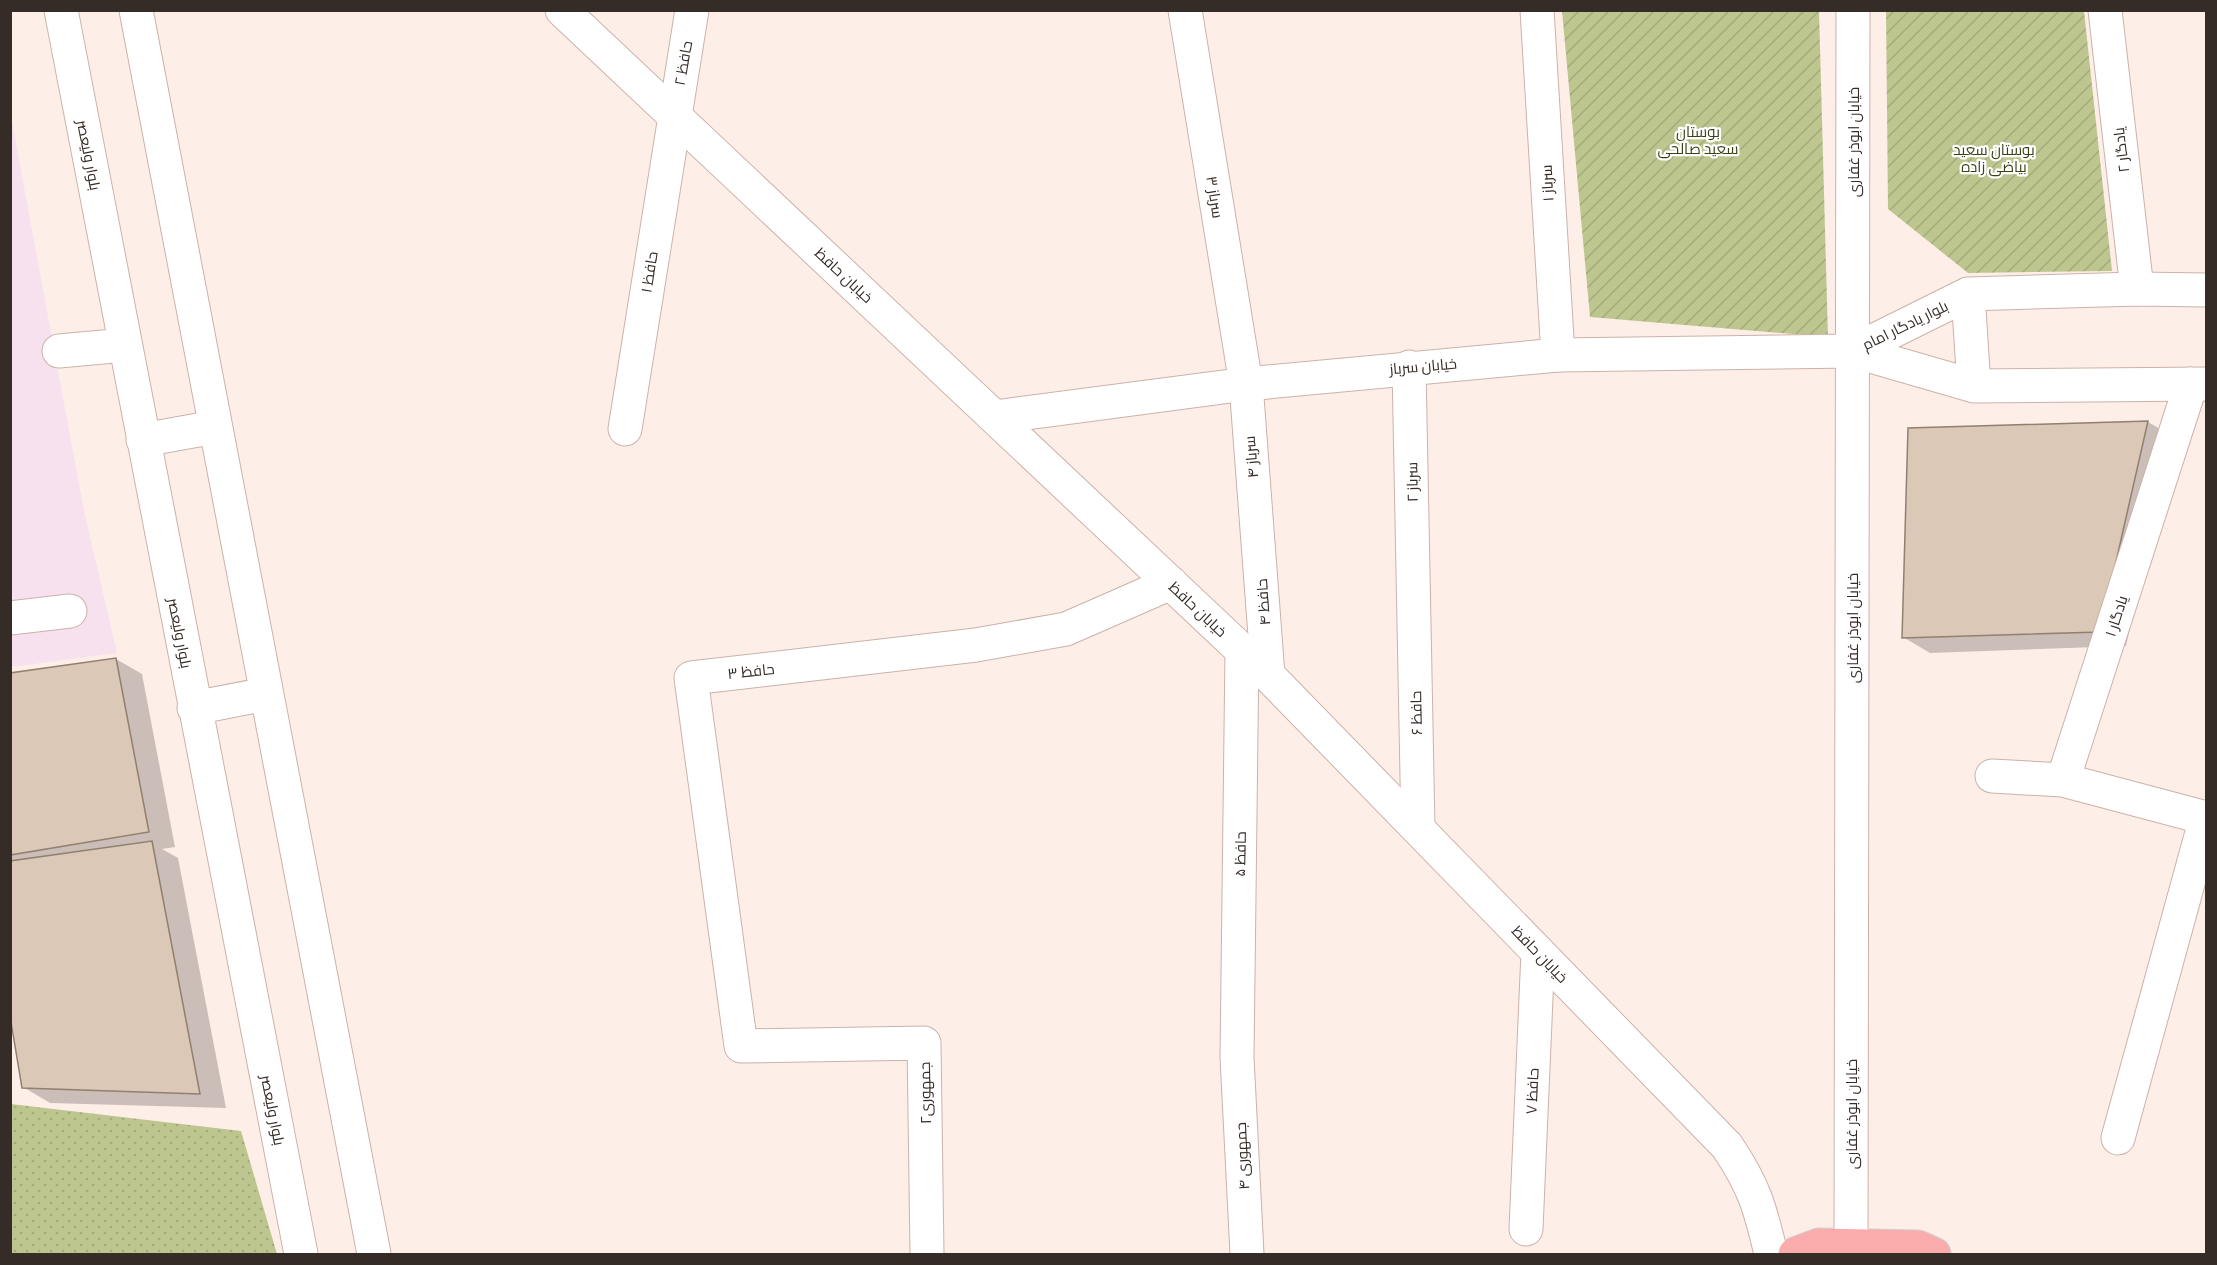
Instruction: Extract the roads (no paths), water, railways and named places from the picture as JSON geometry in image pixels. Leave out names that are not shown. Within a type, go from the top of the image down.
[{"type":"main road","points":[[1795,1254],[1819,1245],[1917,1247],[1934,1254]]},
{"type":"street","name":"بلوار ولیعصر","points":[[61,10],[194,708],[302,1254]]},
{"type":"street","points":[[136,10],[374,1254]]},
{"type":"street","name":"خیابان حافظ","points":[[562,10],[1268,675],[1418,828],[1727,1146],[1745,1173],[1758,1200],[1771,1254]]},
{"type":"street","name":"حافظ ۲","points":[[674,115],[692,10]]},
{"type":"street","name":"سرباز ۳","points":[[1185,10],[1246,384]]},
{"type":"street","name":"سرباز ۱","points":[[1536,10],[1557,355]]},
{"type":"street","name":"خیابان ابوذر غفاری","points":[[1851,1246],[1852,10]]},
{"type":"street","name":"یادگار ۲","points":[[2105,10],[2138,289]]},
{"type":"street","name":"حافظ ۱","points":[[625,429],[674,115]]},
{"type":"street","name":"بلوار یادگار امام","points":[[1853,351],[1968,294],[2138,289],[2206,290]]},
{"type":"street","points":[[1968,294],[1974,386]]},
{"type":"street","points":[[59,351],[125,345]]},
{"type":"street","name":"خیابان سرباز","points":[[995,417],[1246,384],[1557,355],[1853,351]]},
{"type":"street","name":"بلوار یادگار امام","points":[[1853,351],[1974,386],[2199,384]]},
{"type":"street","name":"سرباز ۲","points":[[1409,367],[1414,597]]},
{"type":"street","name":"سرباز ۴","points":[[1246,384],[1257,530]]},
{"type":"street","name":"یادگار ۱","points":[[2063,780],[2199,384]]},
{"type":"street","points":[[143,440],[215,427]]},
{"type":"street","name":"حافظ ۴","points":[[1257,530],[1268,675]]},
{"type":"street","name":"حافظ ۳","points":[[741,1046],[691,678],[976,645],[1066,629],[1171,583]]},
{"type":"street","name":"حافظ ۶","points":[[1414,597],[1418,828]]},
{"type":"street","points":[[10,618],[70,611]]},
{"type":"street","name":"حافظ ۵","points":[[1237,1057],[1242,651]]},
{"type":"street","points":[[194,708],[266,694]]},
{"type":"street","points":[[1992,776],[2063,780],[2206,818],[2118,1138]]},
{"type":"street","name":"حافظ ۷","points":[[1526,1228],[1538,952]]},
{"type":"street","name":"جمهوری۲","points":[[741,1046],[924,1043],[927,1254]]},
{"type":"street","name":"جمهوری ۴","points":[[1237,1057],[1247,1254]]},
{"type":"park label","name":"بوستان سعید صالحی","points":[[1698,140]]},
{"type":"park label","name":"بوستان سعید بیاضی زاده","points":[[1994,158]]}]
